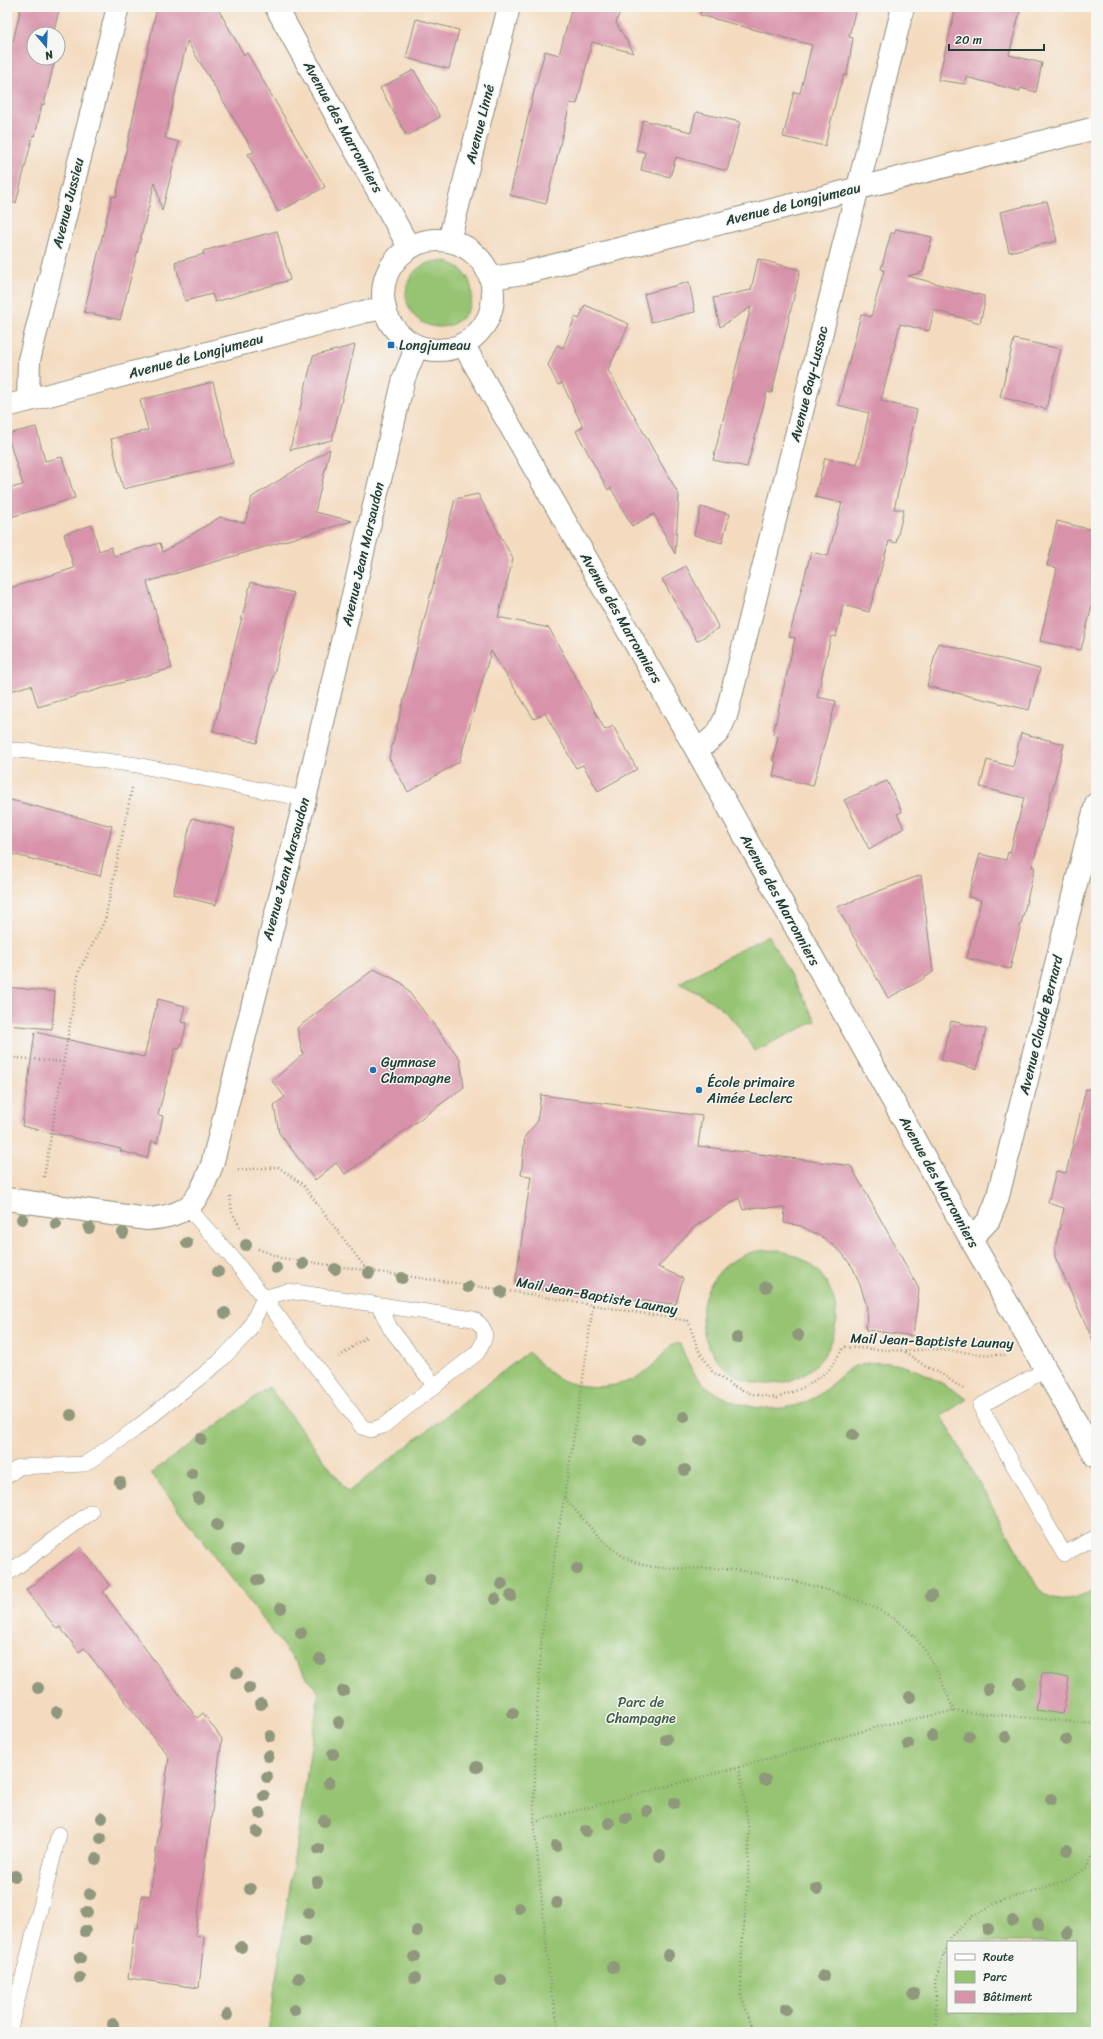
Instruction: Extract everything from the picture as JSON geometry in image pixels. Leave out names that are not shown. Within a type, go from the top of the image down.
[{"type":"street","name":"Avenue Jussieu","points":[[28,400],[29,360],[118,7]]},
{"type":"street","name":"Avenue des Marronniers","points":[[276,7],[409,248]]},
{"type":"street","name":"Avenue Linné","points":[[449,241],[509,7]]},
{"type":"street","name":"Avenue Gay-Lussac","points":[[697,751],[718,733],[726,716],[902,7]]},
{"type":"street","name":"Avenue de Longjumeau","points":[[491,278],[524,273],[858,187],[1096,128]]},
{"type":"street","points":[[436,240],[449,241],[463,246],[475,254],[485,265],[491,278],[493,297],[489,316],[478,332],[463,344],[448,349],[433,349],[417,346],[403,337],[391,324],[385,308],[383,291],[387,274],[396,259],[409,248],[422,242],[436,240]]},
{"type":"street","name":"Avenue de Longjumeau","points":[[7,406],[363,312],[385,308]]},
{"type":"street","name":"Avenue des Marronniers","points":[[463,344],[697,751],[971,1239],[1096,1457]]},
{"type":"street","name":"Avenue Jean Marsaudon","points":[[7,1199],[147,1219],[169,1217],[188,1208],[202,1192],[212,1165],[305,798],[404,378],[417,346]]},
{"type":"street","name":"Avenue Claude Bernard","points":[[971,1239],[989,1220],[997,1200],[1096,804]]},
{"type":"lane","points":[[7,750],[29,751],[137,765],[305,798]]},
{"type":"lane","points":[[7,1476],[19,1467],[85,1464],[134,1430],[219,1362],[248,1332],[264,1298],[288,1291],[473,1319],[482,1324],[485,1332],[483,1343],[477,1352],[384,1426],[371,1430],[362,1427],[264,1298],[230,1255],[188,1208]]},
{"type":"lane","points":[[379,1305],[390,1328],[435,1386]]},
{"type":"lane","points":[[1042,1362],[980,1406],[1064,1554],[1096,1537]]},
{"type":"lane","points":[[7,1574],[91,1512]]},
{"type":"lane","points":[[9,2032],[59,1834]]},
{"type":"path","points":[[43,1204],[44,1171],[79,971],[105,920],[137,765]]},
{"type":"path","points":[[7,1057],[63,1062]]},
{"type":"path","points":[[212,1165],[235,1171],[278,1166],[302,1185],[367,1270]]},
{"type":"path","points":[[229,1191],[232,1212],[241,1229]]},
{"type":"path","name":"Mail Jean-Baptiste Launay","points":[[254,1245],[259,1250],[281,1258],[367,1270],[688,1321],[698,1349],[712,1371],[732,1386],[752,1394],[777,1398],[807,1386],[829,1370],[844,1347],[905,1351],[932,1349],[1042,1362]]},
{"type":"path","points":[[320,1372],[373,1332],[379,1305]]},
{"type":"path","points":[[560,2032],[551,1993],[534,1822],[536,1728],[542,1632],[582,1386],[593,1305]]},
{"type":"path","points":[[905,1351],[925,1366],[944,1375],[962,1388],[980,1406]]},
{"type":"path","points":[[564,1497],[612,1549],[635,1562],[666,1568],[724,1569],[773,1576],[837,1594],[889,1614],[906,1628],[921,1645],[941,1678],[954,1711]]},
{"type":"path","points":[[534,1822],[739,1767],[884,1725],[954,1711],[1096,1724]]},
{"type":"path","points":[[739,1767],[749,1831],[748,1883],[742,1946],[741,1995],[754,2032]]},
{"type":"path","points":[[948,1941],[950,1937],[973,1916],[998,1902],[1071,1879],[1088,1866],[1096,1848]]},
{"type":"path","points":[[937,2032],[935,1981],[947,1945]]},
{"type":"green space","points":[[439,261],[452,264],[462,271],[469,281],[472,294],[469,307],[462,317],[452,324],[439,327],[426,324],[416,317],[409,307],[406,294],[409,281],[416,271],[426,264]]},
{"type":"green space","points":[[768,935],[816,1021],[754,1051],[739,1027],[731,1018],[703,996],[679,983]]},
{"type":"green space","points":[[769,1250],[794,1255],[816,1270],[831,1292],[836,1317],[831,1342],[816,1364],[794,1379],[769,1384],[744,1379],[722,1364],[707,1342],[702,1317],[707,1292],[722,1270],[744,1255]]},
{"type":"green space","name":"Parc de Champagne","points":[[672,1344],[680,1344],[696,1376],[705,1385],[730,1400],[743,1405],[772,1409],[800,1404],[814,1398],[854,1366],[870,1363],[885,1363],[900,1365],[928,1375],[967,1399],[942,1416],[1038,1588],[1045,1594],[1059,1599],[1074,1598],[1096,1589],[1096,2032],[268,2032],[319,1693],[151,1473],[269,1387],[348,1492],[528,1352],[553,1375],[562,1380],[582,1386],[594,1387],[616,1385],[627,1382],[641,1375],[651,1367]]},
{"type":"building","points":[[21,7],[60,7],[55,26],[26,26],[26,66],[53,66],[44,105],[42,104],[35,136],[33,135],[16,203],[7,202],[7,40],[13,42]]},
{"type":"building","points":[[157,7],[217,7],[244,55],[247,53],[325,187],[278,212],[248,154],[254,152],[187,41],[165,138],[179,142],[162,211],[155,182],[120,320],[84,312],[112,196],[116,197]]},
{"type":"building","points":[[572,7],[621,7],[616,23],[634,53],[592,42],[577,104],[570,103],[546,204],[510,195],[532,99],[545,51],[559,55]]},
{"type":"building","points":[[701,7],[856,7],[849,37],[853,38],[847,75],[844,75],[838,92],[825,146],[783,137],[794,92],[800,93],[812,45],[700,15]]},
{"type":"building","points":[[956,7],[1021,7],[1009,55],[1042,63],[1036,92],[1020,88],[1020,91],[966,77],[965,84],[938,80]]},
{"type":"building","points":[[416,19],[459,30],[449,69],[406,58]]},
{"type":"building","points":[[414,70],[440,117],[407,136],[380,88]]},
{"type":"building","points":[[696,112],[740,122],[727,171],[676,157],[670,177],[641,170],[645,152],[636,150],[643,120],[691,132]]},
{"type":"building","points":[[1047,201],[1057,241],[1009,252],[1000,212]]},
{"type":"building","points":[[896,229],[932,237],[923,272],[908,276],[984,296],[984,306],[980,323],[934,310],[929,331],[900,324],[881,401],[917,410],[894,509],[904,509],[896,543],[889,541],[869,612],[843,605],[836,637],[831,636],[817,697],[836,701],[813,786],[773,776],[776,762],[773,761],[778,736],[773,734],[795,638],[789,637],[811,552],[828,556],[842,503],[815,497],[825,458],[857,465],[869,413],[838,405],[861,314],[871,317],[884,270],[881,269],[891,233],[895,233]]},
{"type":"building","points":[[277,231],[290,280],[215,302],[212,294],[185,301],[175,262],[204,254],[203,251]]},
{"type":"building","points":[[758,259],[800,270],[772,393],[767,392],[747,467],[713,460],[751,307],[720,327],[713,298],[751,290]]},
{"type":"building","points":[[689,282],[695,312],[651,322],[644,294]]},
{"type":"building","points":[[585,305],[629,324],[608,370],[679,495],[675,554],[654,514],[632,526],[611,488],[608,490],[576,431],[583,427],[562,383],[558,385],[548,365],[557,345],[563,348],[575,317],[579,319]]},
{"type":"building","points":[[1014,339],[1061,349],[1046,409],[1000,397]]},
{"type":"building","points":[[355,345],[332,440],[290,450],[313,356]]},
{"type":"building","points":[[213,382],[233,463],[123,489],[111,439],[148,430],[140,400]]},
{"type":"building","points":[[36,427],[45,461],[62,457],[75,498],[7,518],[7,489],[23,485],[7,434]]},
{"type":"building","points":[[330,449],[315,512],[352,521],[147,582],[172,668],[38,707],[31,685],[7,692],[7,589],[74,568],[64,534],[92,525],[99,551],[111,547],[114,556],[160,543],[163,552],[220,517],[245,523],[252,497]]},
{"type":"building","points":[[478,494],[513,559],[498,617],[549,628],[605,730],[613,726],[637,769],[598,791],[583,765],[576,768],[545,713],[534,719],[491,651],[459,762],[408,792],[389,758],[455,499]]},
{"type":"building","points":[[701,507],[730,514],[722,543],[694,535]]},
{"type":"building","points":[[1057,521],[1096,531],[1096,589],[1081,650],[1040,641],[1057,568],[1047,566]]},
{"type":"building","points":[[686,566],[719,628],[697,641],[662,579]]},
{"type":"building","points":[[251,582],[294,593],[257,743],[213,731]]},
{"type":"building","points":[[938,643],[1040,669],[1029,710],[927,686]]},
{"type":"building","points":[[1021,733],[1064,744],[1032,867],[1035,867],[1010,969],[967,958],[981,900],[968,897],[980,854],[1006,860],[1008,852],[1010,853],[1024,798],[980,787],[987,760],[1013,767]]},
{"type":"building","points":[[887,781],[902,812],[897,814],[904,828],[869,849],[844,800]]},
{"type":"building","points":[[7,799],[112,826],[100,876],[7,853]]},
{"type":"building","points":[[192,818],[235,829],[216,905],[173,894]]},
{"type":"building","points":[[921,875],[933,972],[920,981],[888,998],[837,907]]},
{"type":"building","name":"Gymnase Champagne","points":[[374,969],[402,983],[460,1059],[464,1087],[345,1174],[336,1163],[315,1180],[279,1133],[274,1105],[285,1097],[272,1081],[303,1054],[297,1028]]},
{"type":"building","points":[[7,987],[55,992],[52,1029],[7,1025]]},
{"type":"building","points":[[158,999],[185,1006],[181,1022],[187,1023],[180,1049],[175,1048],[158,1115],[163,1116],[157,1143],[152,1141],[147,1158],[120,1151],[121,1149],[22,1126],[35,1032],[144,1057]]},
{"type":"building","points":[[951,1021],[986,1029],[977,1069],[941,1060]]},
{"type":"building","points":[[1086,1089],[1096,1090],[1096,1347],[1055,1257],[1055,1247],[1064,1208],[1048,1203],[1056,1171],[1066,1173]]},
{"type":"building","points":[[541,1095],[702,1116],[698,1146],[851,1166],[919,1289],[913,1336],[866,1330],[867,1308],[861,1287],[853,1268],[842,1253],[824,1238],[801,1226],[784,1223],[785,1208],[757,1207],[743,1210],[739,1198],[694,1227],[658,1267],[683,1278],[676,1304],[589,1296],[515,1285],[531,1176],[521,1175],[525,1136],[537,1122]]},
{"type":"building","points":[[81,1547],[110,1586],[103,1592],[197,1718],[203,1713],[222,1739],[195,1935],[204,1937],[199,1988],[128,1978],[135,1927],[138,1928],[142,1895],[150,1896],[169,1757],[84,1648],[79,1652],[60,1627],[57,1629],[26,1590]]},
{"type":"building","points":[[1042,1673],[1069,1678],[1063,1714],[1036,1710]]},
{"type":"place","name":"Longjumeau","points":[[391,345]]},
{"type":"place","name":"Gymnase Champagne","points":[[373,1070]]},
{"type":"place","name":"École primaire Aimée Leclerc","points":[[699,1090]]}]
